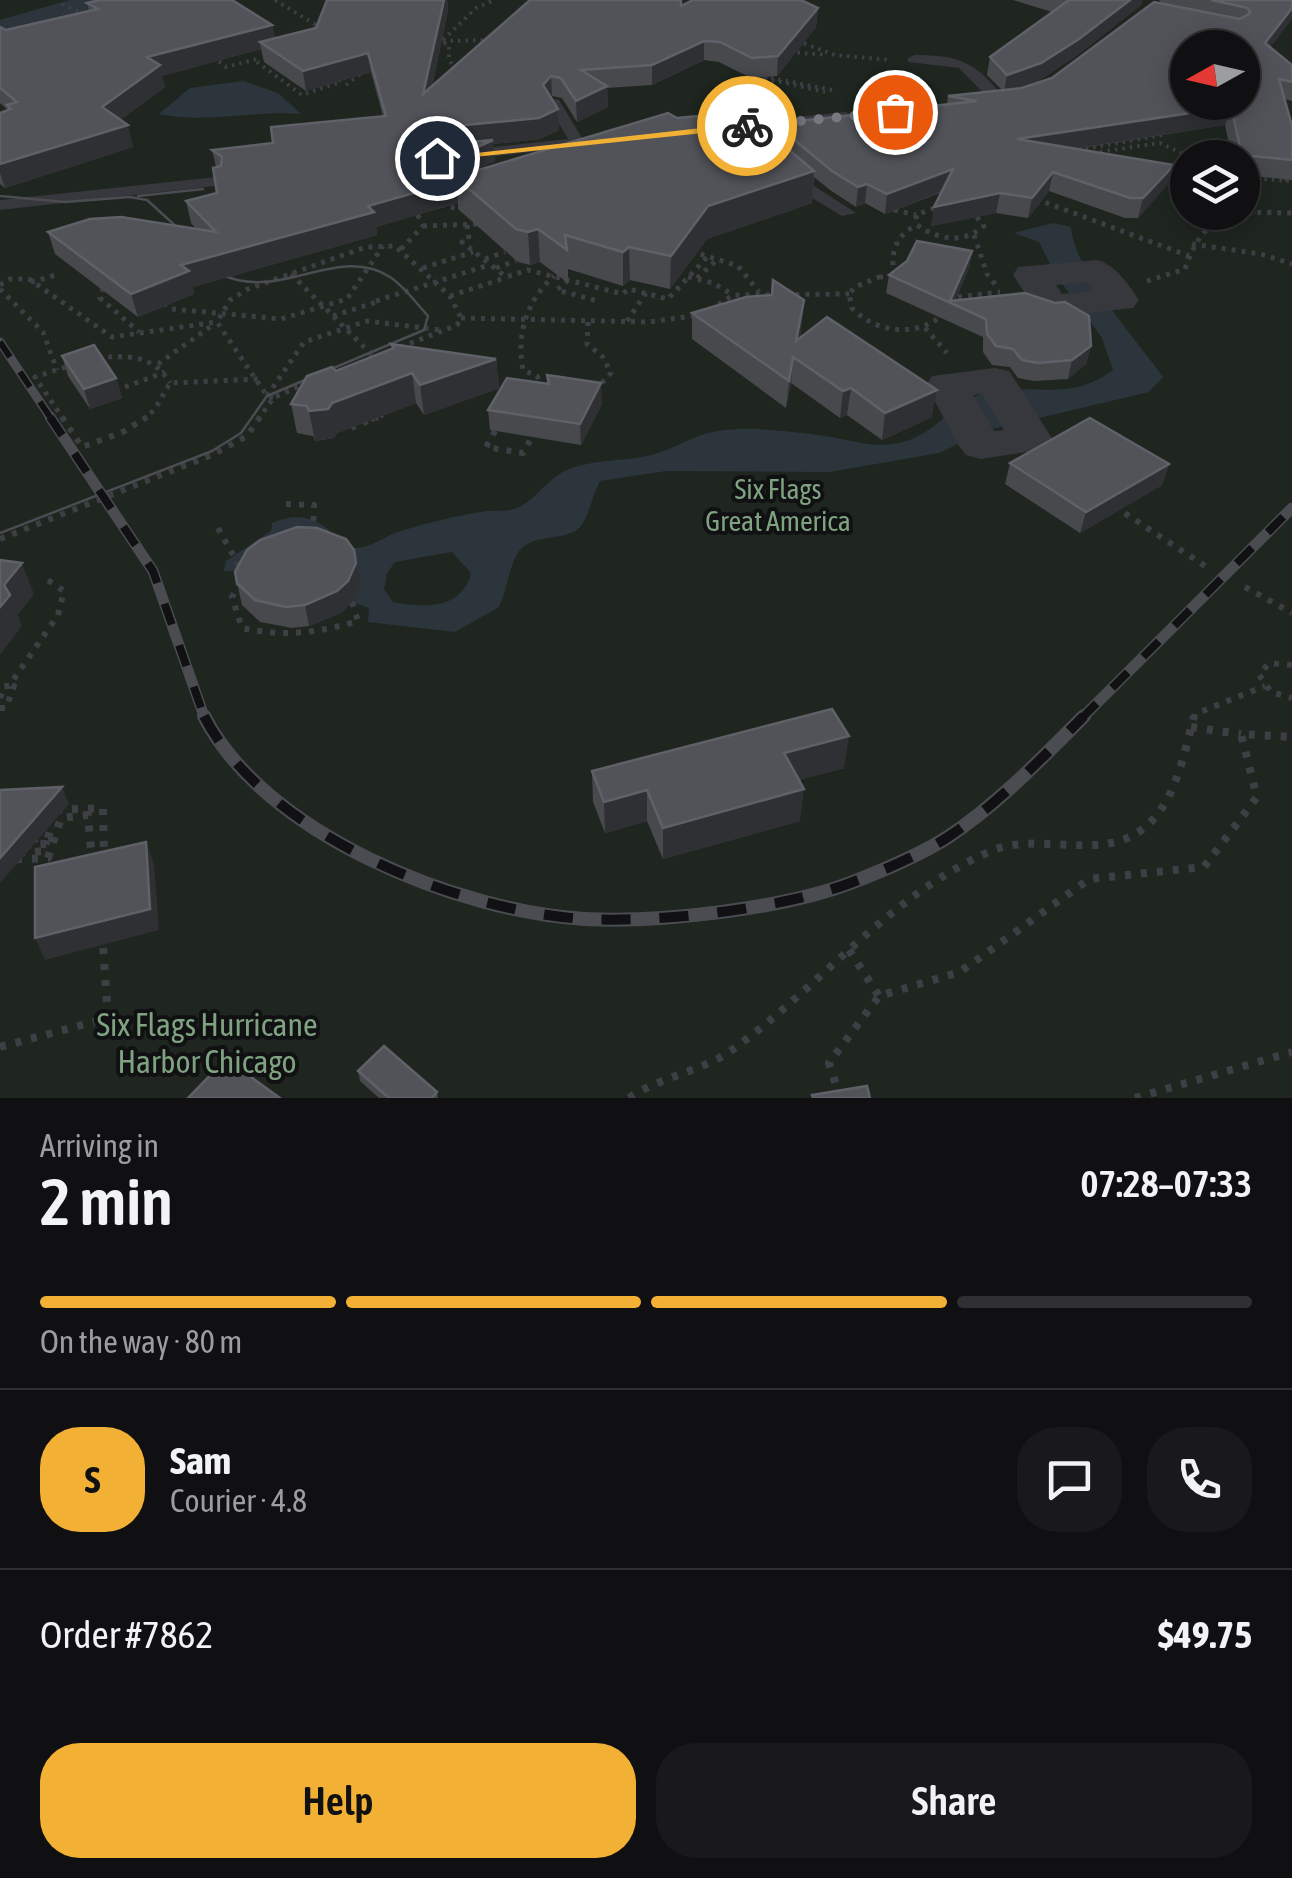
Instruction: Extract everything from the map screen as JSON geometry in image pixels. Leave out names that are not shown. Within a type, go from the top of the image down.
[{"type":"street","points":[[1040,288],[1052,306],[1120,300],[1108,284]]},
{"type":"lane","points":[[914,60],[945,58],[968,64],[1006,101],[980,103]]},
{"type":"lane","points":[[554,103],[578,143]]},
{"type":"lane","points":[[717,129],[760,132],[868,114]]},
{"type":"lane","points":[[456,156],[618,139]]},
{"type":"lane","points":[[781,164],[805,187],[848,212]]},
{"type":"lane","points":[[0,205],[217,182]]},
{"type":"path","points":[[70,15],[87,16],[62,4],[75,0]]},
{"type":"path","points":[[275,0],[331,34]]},
{"type":"path","points":[[442,41],[464,26],[468,12],[476,4],[494,0]]},
{"type":"path","points":[[799,34],[792,38],[835,55]]},
{"type":"path","points":[[430,40],[492,40],[490,55]]},
{"type":"path","points":[[442,41],[448,45],[451,65],[461,78]]},
{"type":"path","points":[[780,50],[914,60]]},
{"type":"path","points":[[211,56],[226,67],[259,60],[255,62],[302,95],[341,82],[336,76],[344,70]]},
{"type":"path","points":[[745,72],[760,77],[842,92],[762,80],[745,72]]},
{"type":"path","points":[[346,85],[362,73]]},
{"type":"path","points":[[1162,135],[1080,150],[1085,154],[1160,143],[1170,148]]},
{"type":"path","points":[[1260,178],[1287,182],[1282,161]]},
{"type":"path","points":[[1042,190],[1031,197],[1189,256]]},
{"type":"path","points":[[409,197],[423,226]]},
{"type":"path","points":[[435,197],[434,204],[476,213]]},
{"type":"path","points":[[894,210],[916,215],[940,206],[972,211],[984,221],[974,235],[943,237],[918,226],[904,230],[892,264],[894,277]]},
{"type":"path","points":[[1260,213],[1292,213]]},
{"type":"path","points":[[916,215],[918,226]]},
{"type":"path","points":[[401,249],[423,226],[485,224]]},
{"type":"path","points":[[467,225],[469,239],[462,242],[506,277]]},
{"type":"path","points":[[1108,284],[1160,280],[1185,269],[1201,230]]},
{"type":"path","points":[[974,235],[987,274],[1000,292]]},
{"type":"path","points":[[1192,244],[1261,254],[1292,264]]},
{"type":"path","points":[[160,300],[172,309],[281,318],[348,298],[384,245]]},
{"type":"path","points":[[158,364],[216,322],[239,294],[366,247],[384,245],[401,249],[450,296],[461,318]]},
{"type":"path","points":[[690,250],[738,266],[760,293]]},
{"type":"path","points":[[423,268],[474,252]]},
{"type":"path","points":[[490,264],[505,252]]},
{"type":"path","points":[[450,296],[528,270],[624,294],[628,289],[668,299],[709,255]]},
{"type":"path","points":[[696,279],[719,258]]},
{"type":"path","points":[[333,316],[490,264],[516,262]]},
{"type":"path","points":[[290,274],[375,358]]},
{"type":"path","points":[[56,275],[31,282],[10,279],[0,287],[43,332],[57,370]]},
{"type":"path","points":[[540,398],[543,388],[537,376],[524,370],[522,317],[536,290],[554,276]]},
{"type":"path","points":[[687,276],[733,295],[849,294],[866,281],[894,277],[927,283],[948,298],[950,307],[938,323],[908,330],[875,325],[862,318],[852,311],[849,294]]},
{"type":"path","points":[[568,280],[558,290],[598,301]]},
{"type":"path","points":[[31,282],[42,293],[84,315],[101,333],[112,336],[216,322]]},
{"type":"path","points":[[103,288],[100,298],[139,332]]},
{"type":"path","points":[[948,298],[1040,288]]},
{"type":"path","points":[[794,304],[796,292]]},
{"type":"path","points":[[626,322],[646,294]]},
{"type":"path","points":[[461,318],[626,322],[692,318],[733,295]]},
{"type":"path","points":[[723,302],[732,308]]},
{"type":"path","points":[[360,363],[457,325],[461,318]]},
{"type":"path","points":[[0,539],[212,455],[247,436],[304,342],[367,321],[442,330]]},
{"type":"path","points":[[216,322],[270,397]]},
{"type":"path","points":[[586,393],[602,385],[610,373],[602,358],[586,344],[588,322]]},
{"type":"path","points":[[74,364],[34,377],[82,446],[142,424],[163,400],[170,383],[158,364],[138,357],[90,359]]},
{"type":"path","points":[[126,386],[165,372]]},
{"type":"path","points":[[170,383],[258,379]]},
{"type":"path","points":[[270,397],[315,380]]},
{"type":"path","points":[[351,428],[383,416]]},
{"type":"path","points":[[495,431],[486,447],[523,453],[532,437]]},
{"type":"path","points":[[286,504],[314,505],[312,549]]},
{"type":"path","points":[[1109,504],[1211,570]]},
{"type":"path","points":[[218,528],[244,574],[232,597],[242,628],[276,637],[317,634],[358,621],[352,602]]},
{"type":"path","points":[[0,708],[6,708],[10,691],[58,615],[64,591],[43,576]]},
{"type":"path","points":[[1245,587],[1292,613]]},
{"type":"path","points":[[1292,666],[1276,662],[1264,666],[1258,675],[1264,686],[1292,698]]},
{"type":"path","points":[[0,698],[4,686],[10,691]]},
{"type":"path","points":[[629,1098],[644,1086],[728,1053],[850,950],[936,884],[995,850],[1023,844],[1103,846],[1142,830],[1168,796],[1195,714],[1264,686]]},
{"type":"path","points":[[1191,728],[1292,737]]},
{"type":"path","points":[[840,1098],[829,1063],[879,996],[960,972],[1089,879],[1204,867],[1257,796],[1241,734]]},
{"type":"path","points":[[35,824],[52,824],[53,814],[103,808],[105,877]]},
{"type":"path","points":[[0,857],[48,858],[61,818],[88,815],[94,879]]},
{"type":"path","points":[[0,857],[44,852],[46,844],[16,839]]},
{"type":"path","points":[[0,1047],[108,1018],[103,945]]},
{"type":"path","points":[[850,950],[879,996]]},
{"type":"path","points":[[1135,1098],[1292,1052]]},
{"type":"green space","name":"Six Flags Great America","points":[[0,0],[1292,0],[1292,1098],[0,1098]]},
{"type":"shaded area","points":[[243,81],[278,93],[301,114],[194,118],[159,114],[190,88]]},
{"type":"shaded area","points":[[1053,223],[1071,227],[1075,245],[1094,284],[1163,377],[1149,392],[988,430],[939,453],[830,472],[666,471],[600,481],[581,526],[522,548],[514,560],[499,607],[455,632],[368,622],[369,608],[352,602],[360,585],[358,572],[224,571],[226,561],[271,531],[272,523],[284,519],[314,521],[349,548],[363,547],[431,522],[514,509],[565,471],[661,452],[710,432],[775,430],[884,445],[918,436],[962,404],[990,392],[1068,389],[1098,380],[1113,370],[1102,338],[1055,274],[1039,242],[1014,233]],"holes":[[[452,552],[471,573],[459,594],[440,604],[393,602],[384,589],[387,573],[395,562]]]},
{"type":"building","points":[[232,0],[272,25],[147,57],[160,65],[102,107],[128,125],[0,164],[0,113],[17,102],[0,88],[0,27],[6,30],[98,9],[87,3]]},
{"type":"building","points":[[327,0],[444,0],[423,94],[530,0],[681,0],[681,6],[693,0],[801,0],[818,8],[778,56],[752,58],[720,42],[704,41],[652,65],[581,70],[607,86],[576,101],[561,78],[551,76],[543,85],[558,109],[539,118],[434,128],[425,134],[425,140],[435,145],[493,140],[455,157],[462,175],[455,177],[456,181],[368,206],[374,212],[181,265],[189,271],[131,294],[48,232],[90,219],[121,217],[216,232],[186,201],[217,193],[213,168],[221,166],[222,157],[212,150],[273,143],[271,127],[386,116],[368,53],[303,71],[260,42],[316,28]]},
{"type":"building","points":[[1069,0],[1130,0],[1041,63],[1007,75],[990,57]]},
{"type":"building","points":[[1211,0],[1292,0],[1292,8],[1265,43],[1292,65],[1292,82],[1279,79],[1292,126],[1292,160],[1260,157],[1260,140],[1239,140],[1234,120],[1260,120],[1260,30],[1170,30],[1170,116],[1017,139],[1170,164],[1170,169],[1143,198],[1130,198],[1053,172],[1032,198],[1000,193],[934,207],[953,169],[887,194],[867,184],[858,187],[798,143],[781,123],[977,101],[948,96],[1022,88],[1052,78],[1154,2],[1240,19],[1250,13],[1248,8]]},
{"type":"building","points":[[752,111],[814,171],[708,206],[671,256],[629,247],[623,252],[565,235],[567,250],[538,229],[516,229],[455,177],[668,113],[677,118]]},
{"type":"building","points":[[917,241],[972,251],[950,301],[1025,293],[1055,303],[1065,302],[1089,316],[1091,346],[1072,360],[1038,363],[1022,360],[1013,349],[996,346],[987,334],[986,319],[889,275],[907,261]]},
{"type":"building","points":[[773,280],[804,300],[796,341],[827,317],[937,390],[885,413],[851,388],[843,391],[793,357],[789,381],[692,313],[746,297],[772,295]]},
{"type":"building","points":[[391,344],[496,359],[420,385],[412,373],[332,403],[328,409],[309,411],[307,406],[291,404],[307,376],[332,367],[336,371],[394,348]]},
{"type":"building","points":[[94,345],[116,378],[84,389],[62,356]]},
{"type":"building","points":[[547,375],[601,383],[580,424],[488,410],[507,378],[549,384]]},
{"type":"building","points":[[1090,418],[1169,464],[1086,512],[1010,463]]},
{"type":"building","points":[[297,527],[317,528],[346,539],[354,550],[356,563],[348,581],[337,591],[305,605],[286,607],[255,600],[237,583],[235,572],[247,550],[260,540]]},
{"type":"building","points":[[0,560],[22,563],[4,585],[10,595],[0,607]]},
{"type":"building","points":[[832,709],[849,736],[784,753],[804,789],[663,828],[647,790],[604,802],[592,771]]},
{"type":"building","points":[[62,787],[0,858],[0,790]]},
{"type":"building","points":[[146,842],[150,909],[35,938],[35,867]]},
{"type":"building","points":[[384,1046],[437,1092],[432,1098],[389,1098],[358,1071]]},
{"type":"building","points":[[226,1059],[280,1098],[188,1098]]},
{"type":"building","points":[[867,1086],[870,1098],[812,1095]]},
{"type":"waterway","points":[[0,28],[69,7],[116,0]]},
{"type":"tram line","points":[[138,196],[203,189]]},
{"type":"tram line","points":[[0,196],[65,202],[130,197],[147,200],[190,239]]},
{"type":"tram line","points":[[0,533],[212,451],[241,433],[267,396],[424,330],[428,316],[395,281],[371,268],[351,266],[268,282],[225,276]]},
{"type":"railway","points":[[0,342],[50,417]]},
{"type":"railway","points":[[50,417],[153,571],[205,719]]},
{"type":"railway","points":[[1084,716],[1292,508]]},
{"type":"railway","points":[[204,716],[232,758],[271,796],[317,830],[369,859],[479,900],[534,913],[614,920],[757,907],[825,892],[889,867],[937,844],[966,824],[1019,780],[1084,716]]},
{"type":"railway","points":[[1081,719],[1084,716]]},
{"type":"way so far","points":[[747,126],[895,112]]},
{"type":"route","points":[[437,158],[747,126]]},
{"type":"park label","name":"Six Flags Hurricane Harbor Chicago","points":[[207,1042]]}]
